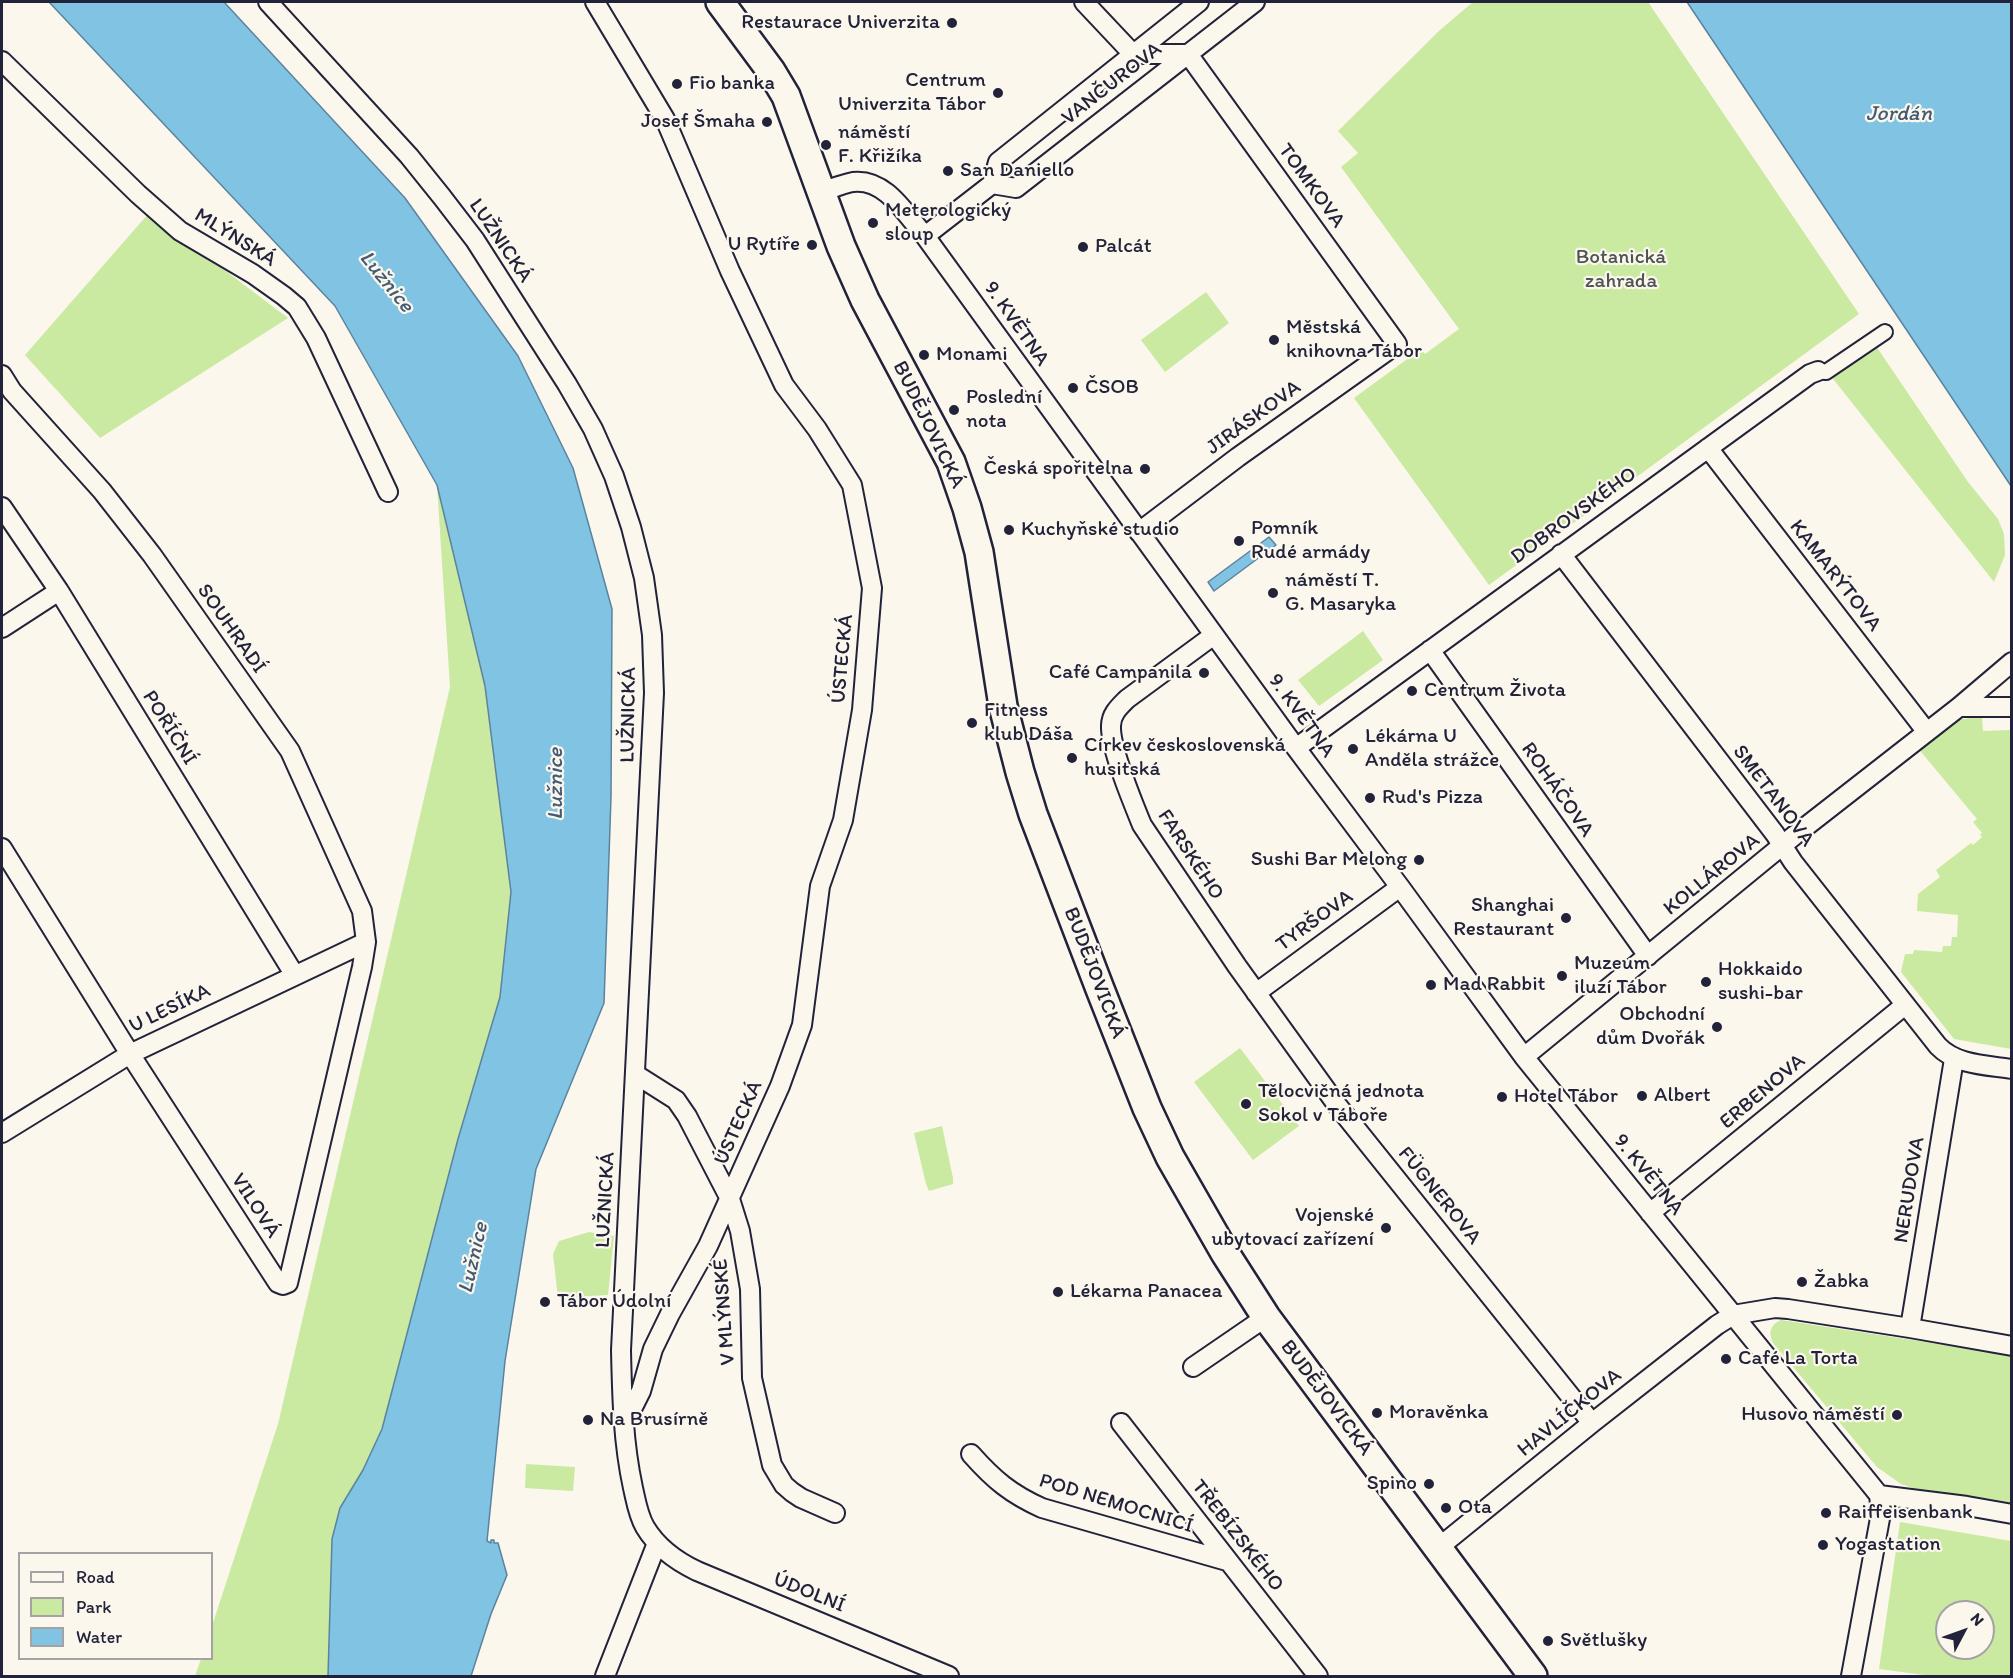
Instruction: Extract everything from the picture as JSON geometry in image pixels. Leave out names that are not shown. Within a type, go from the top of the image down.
[{"type":"main road","points":[[720,2],[771,71],[786,96],[821,192]]},
{"type":"main road","name":"BUDĚJOVICKÁ","points":[[821,192],[841,246],[866,300],[951,462],[979,552],[1002,698],[1033,814],[1147,1108],[1170,1157],[1225,1253],[1266,1317],[1533,1677]]},
{"type":"street","name":"LUŽNICKÁ","points":[[268,2],[415,163],[475,240],[589,422],[604,452],[628,516],[638,553],[649,607],[654,693],[621,1350],[627,1458],[638,1511],[646,1528],[657,1543]]},
{"type":"street","name":"ÚSTECKÁ","points":[[595,2],[665,119],[730,271],[784,385],[817,429],[852,485],[872,588],[862,710],[843,820],[820,886],[801,1025],[780,1086],[708,1246],[653,1349],[640,1391],[624,1426]]},
{"type":"street","points":[[1084,2],[1133,54],[1188,54]]},
{"type":"street","name":"VANČUROVA","points":[[925,236],[992,184],[998,162],[1199,2]]},
{"type":"street","name":"VANČUROVA","points":[[992,184],[1016,188],[1255,2]]},
{"type":"street","name":"TOMKOVA","points":[[1188,54],[1397,344]]},
{"type":"street","name":"MLÝNSKÁ","points":[[2,61],[138,194],[180,231],[253,274],[297,307],[316,338],[388,492]]},
{"type":"street","name":"9. KVĚTNA","points":[[821,192],[851,183],[872,183],[885,190],[925,236],[1296,748],[1524,1057],[1732,1315]]},
{"type":"street","name":"DOBROVSKÉHO","points":[[1296,748],[1810,374],[1818,371],[1826,372],[1885,332]]},
{"type":"street","name":"JIRÁSKOVA","points":[[1139,532],[1238,457],[1397,344]]},
{"type":"street","name":"SOUHRADÍ","points":[[2,375],[12,391],[102,491],[152,555],[290,751],[362,911],[366,942]]},
{"type":"street","name":"KAMARÝTOVA","points":[[1708,448],[1926,731]]},
{"type":"street","name":"POŘÍČNÍ","points":[[2,507],[59,591],[294,974]]},
{"type":"street","name":"SMETANOVA","points":[[1561,554],[1905,1005],[1945,1054],[1954,1059]]},
{"type":"street","points":[[2,628],[59,591]]},
{"type":"street","name":"FARSKÉHO","points":[[1214,635],[1117,708],[1111,732],[1142,825],[1256,993]]},
{"type":"street","name":"ROHÁČOVA","points":[[1430,650],[1648,956]]},
{"type":"street","name":"KOLLÁROVA","points":[[1524,1057],[2012,662]]},
{"type":"street","points":[[1959,707],[2012,707]]},
{"type":"street","name":"VILOVÁ","points":[[2,848],[130,1054],[278,1283],[283,1285],[288,1283],[360,978],[366,942]]},
{"type":"street","name":"TYRŠOVA","points":[[1256,993],[1400,886]]},
{"type":"street","name":"U LESÍKA","points":[[2,1133],[130,1054],[294,974],[366,942]]},
{"type":"street","name":"FÜGNEROVA","points":[[1256,993],[1337,1106],[1592,1423]]},
{"type":"street","name":"ERBENOVA","points":[[1650,1214],[1905,1005]]},
{"type":"street","points":[[1954,1059],[2012,1069]]},
{"type":"street","name":"NERUDOVA","points":[[1910,1328],[1954,1059]]},
{"type":"street","name":"V MLÝNSKÉ","points":[[635,1074],[676,1100],[687,1116],[730,1199],[740,1232],[750,1289],[752,1378],[772,1465],[784,1485],[792,1492],[835,1513]]},
{"type":"street","points":[[1851,1677],[1881,1513],[1879,1495],[1732,1315],[1775,1308],[2012,1346]]},
{"type":"street","name":"HAVLÍČKOVA","points":[[1438,1548],[1592,1423],[1732,1315]]},
{"type":"street","points":[[1193,1368],[1266,1317]]},
{"type":"street","points":[[621,1350],[653,1349]]},
{"type":"street","name":"TŘEBÍZSKÉHO","points":[[1122,1424],[1318,1677]]},
{"type":"street","name":"POD NEMOCNICÍ","points":[[971,1454],[992,1477],[1016,1495],[1035,1505],[1227,1561]]},
{"type":"street","points":[[1879,1495],[2012,1514]]},
{"type":"street","points":[[605,1677],[657,1543]]},
{"type":"street","name":"ÚDOLNÍ","points":[[657,1543],[676,1559],[697,1571],[949,1677]]},
{"type":"green space","name":"Botanická zahrada","points":[[1473,2],[1648,2],[1859,314],[1489,585],[1354,398],[1421,349],[1425,354],[1459,329],[1341,167],[1358,153],[1338,131],[1440,30]]},
{"type":"green space","points":[[149,213],[288,318],[100,438],[25,355]]},
{"type":"green space","points":[[1206,292],[1229,323],[1165,372],[1141,340]]},
{"type":"green space","points":[[1874,343],[1968,482],[1998,519],[2004,534],[2005,555],[1994,582],[1830,375]]},
{"type":"green space","points":[[437,485],[485,686],[511,892],[500,997],[458,1139],[382,1429],[363,1470],[340,1508],[332,1539],[328,1676],[195,1676],[201,1660],[213,1660],[213,1623],[278,1424],[450,687]]},
{"type":"green space","points":[[1363,631],[1383,660],[1319,706],[1298,680]]},
{"type":"green space","points":[[1982,718],[1983,731],[2011,730],[2011,1049],[1954,1039],[1901,972],[1905,954],[1913,954],[1914,950],[1942,952],[1943,946],[1951,946],[1952,937],[1957,937],[1958,915],[1917,911],[1918,894],[1940,877],[1936,870],[1971,843],[1973,845],[1982,837],[1980,835],[1982,833],[1973,822],[1977,819],[1917,747],[1955,720]]},
{"type":"green space","name":"Tělocvičná jednota Sokol v Táboře","points":[[1240,1048],[1299,1126],[1253,1160],[1194,1082]]},
{"type":"green space","points":[[942,1126],[953,1184],[929,1191],[914,1133]]},
{"type":"green space","points":[[589,1232],[614,1236],[608,1295],[558,1298],[553,1254],[559,1241]]},
{"type":"green space","points":[[1781,1320],[2011,1355],[2011,1504],[1921,1491],[1901,1484],[1877,1467],[1773,1343],[1771,1330],[1774,1324]]},
{"type":"green space","points":[[526,1464],[575,1467],[573,1491],[525,1488]]},
{"type":"green space","points":[[1900,1522],[2011,1541],[2011,1676],[1932,1676],[1879,1669]]},
{"type":"water","name":"Lužnice","points":[[49,2],[224,2],[405,198],[518,356],[573,468],[612,609],[611,797],[604,1003],[536,1169],[505,1361],[487,1541],[491,1543],[491,1540],[494,1540],[494,1543],[498,1543],[507,1575],[491,1614],[471,1676],[328,1676],[332,1539],[340,1508],[363,1470],[382,1429],[458,1139],[500,997],[511,892],[485,686],[437,485],[335,306]]},
{"type":"water","name":"Jordán","points":[[1687,2],[2011,2],[2011,486],[1768,123]]},
{"type":"water","points":[[1269,537],[1276,545],[1214,591],[1208,582]]},
{"type":"place","name":"Restaurace Univerzita","points":[[952,23]]},
{"type":"place","name":"Fio banka","points":[[677,84]]},
{"type":"place","name":"Centrum Univerzita Tábor","points":[[998,93]]},
{"type":"place","name":"Josef Šmaha","points":[[767,122]]},
{"type":"place","name":"náměstí F. Křižíka","points":[[826,145]]},
{"type":"place","name":"San Daniello","points":[[948,171]]},
{"type":"place","name":"Meterologický sloup","points":[[873,223]]},
{"type":"place","name":"U Rytíře","points":[[812,245]]},
{"type":"place","name":"Palcát","points":[[1083,247]]},
{"type":"place","name":"Městská knihovna Tábor","points":[[1274,340]]},
{"type":"place","name":"Monami","points":[[924,355]]},
{"type":"place","name":"ČSOB","points":[[1073,388]]},
{"type":"place","name":"Poslední nota","points":[[954,410]]},
{"type":"place","name":"Česká spořitelna","points":[[1145,469]]},
{"type":"place","name":"Kuchyňské studio","points":[[1009,530]]},
{"type":"place","name":"Pomník Rudé armády","points":[[1239,541]]},
{"type":"place","name":"náměstí T. G. Masaryka","points":[[1273,593]]},
{"type":"place","name":"Café Campanila","points":[[1204,673]]},
{"type":"place","name":"Centrum Života","points":[[1412,691]]},
{"type":"place","name":"Fitness klub Dáša","points":[[972,723]]},
{"type":"place","name":"Lékárna U Anděla strážce","points":[[1353,749]]},
{"type":"place","name":"Církev československá husitská","points":[[1072,758]]},
{"type":"place","name":"Rud's Pizza","points":[[1370,798]]},
{"type":"place","name":"Sushi Bar Melong","points":[[1419,860]]},
{"type":"place","name":"Shanghai Restaurant","points":[[1566,918]]},
{"type":"place","name":"Muzeum iluzí Tábor","points":[[1562,976]]},
{"type":"place","name":"Hokkaido sushi-bar","points":[[1706,982]]},
{"type":"place","name":"Mad Rabbit","points":[[1431,985]]},
{"type":"place","name":"Obchodní dům Dvořák","points":[[1717,1027]]},
{"type":"place","name":"Albert","points":[[1642,1096]]},
{"type":"place","name":"Hotel Tábor","points":[[1502,1097]]},
{"type":"place","name":"Tělocvičná jednota Sokol v Táboře","points":[[1246,1104]]},
{"type":"place","name":"Vojenské ubytovací zařízení","points":[[1386,1228]]},
{"type":"place","name":"Žabka","points":[[1802,1282]]},
{"type":"place","name":"Lékarna Panacea","points":[[1058,1292]]},
{"type":"place","name":"Tábor Údolní","points":[[545,1302]]},
{"type":"place","name":"Café La Torta","points":[[1726,1359]]},
{"type":"place","name":"Moravěnka","points":[[1377,1413]]},
{"type":"place","name":"Husovo náměstí","points":[[1897,1415]]},
{"type":"place","name":"Na Brusírně","points":[[588,1420]]},
{"type":"place","name":"Spino","points":[[1429,1484]]},
{"type":"place","name":"Ota","points":[[1446,1508]]},
{"type":"place","name":"Raiffeisenbank","points":[[1826,1513]]},
{"type":"place","name":"Yogastation","points":[[1823,1545]]},
{"type":"place","name":"Světlušky","points":[[1548,1641]]}]
